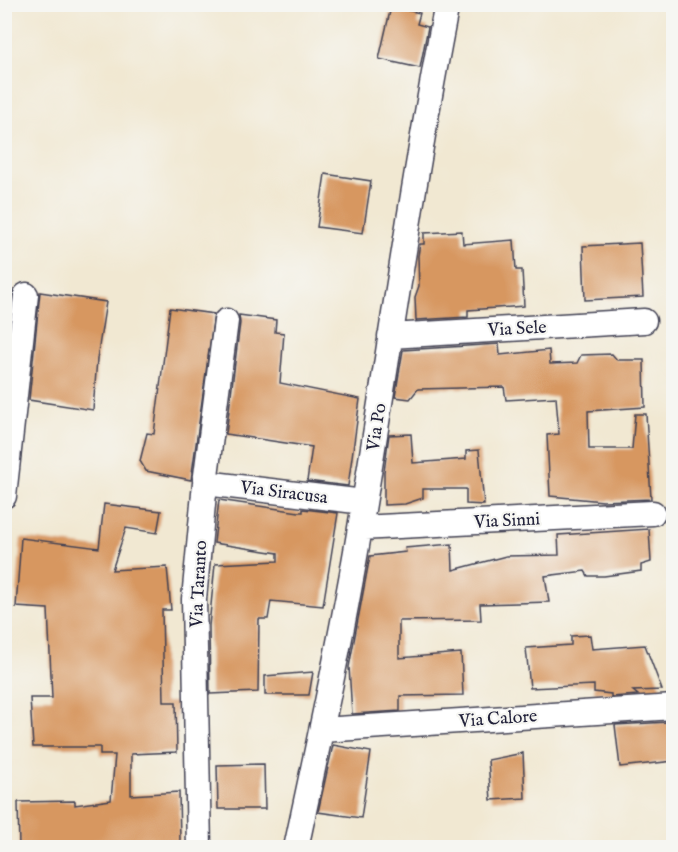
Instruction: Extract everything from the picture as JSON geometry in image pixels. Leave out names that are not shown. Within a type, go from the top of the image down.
[{"type":"street","name":"Via Po","points":[[296,848],[322,730],[360,528],[432,81],[447,4]]},
{"type":"street","points":[[4,496],[26,295]]},
{"type":"street","name":"Via Taranto","points":[[199,848],[194,599],[205,483],[226,321]]},
{"type":"street","name":"Via Sele","points":[[390,336],[644,321]]},
{"type":"street","name":"Via Siracusa","points":[[205,483],[364,502]]},
{"type":"street","name":"Via Sinni","points":[[360,528],[653,513]]},
{"type":"street","name":"Via Calore","points":[[322,730],[674,707]]},
{"type":"building","points":[[391,7],[420,13],[417,24],[428,27],[420,68],[379,59]]},
{"type":"building","points":[[325,174],[371,181],[363,233],[317,227]]},
{"type":"building","points":[[462,231],[463,244],[514,240],[516,270],[522,270],[524,306],[468,310],[468,317],[416,320],[415,297],[419,286],[418,256],[420,244],[424,244],[424,233]]},
{"type":"building","points":[[640,243],[643,297],[585,300],[583,246]]},
{"type":"building","points":[[4,288],[13,290],[4,360]]},
{"type":"building","points":[[40,292],[106,302],[97,359],[93,410],[29,400]]},
{"type":"building","points":[[170,308],[214,314],[191,480],[146,471],[140,461],[147,433],[154,434]]},
{"type":"building","points":[[239,315],[276,320],[275,332],[284,333],[280,383],[360,399],[348,486],[307,481],[312,447],[226,434],[240,323]]},
{"type":"building","points":[[499,344],[500,355],[549,350],[550,364],[577,363],[581,355],[612,354],[617,360],[644,360],[645,407],[588,411],[589,449],[632,449],[635,414],[646,414],[651,499],[603,501],[550,496],[547,435],[559,434],[556,397],[506,400],[504,387],[418,389],[410,399],[395,397],[403,350]]},
{"type":"building","points":[[411,434],[413,463],[466,459],[466,451],[479,450],[484,505],[466,504],[466,489],[423,489],[423,498],[405,504],[384,505],[384,472],[389,435]]},
{"type":"building","points":[[219,500],[299,512],[303,512],[303,509],[338,513],[323,606],[271,601],[268,619],[259,619],[258,692],[210,694],[209,626],[215,564],[278,561],[278,553],[214,543]]},
{"type":"building","points":[[104,504],[161,511],[157,533],[126,528],[112,570],[167,567],[171,610],[162,610],[164,702],[176,702],[177,752],[131,754],[131,795],[179,792],[180,842],[19,848],[18,802],[75,801],[75,805],[111,800],[115,755],[100,755],[100,747],[33,747],[30,698],[52,698],[48,609],[16,607],[21,538],[99,548]]},
{"type":"building","points":[[649,529],[651,562],[641,565],[641,571],[604,576],[588,576],[585,571],[545,576],[549,602],[480,604],[481,620],[399,621],[399,658],[461,653],[463,695],[400,696],[400,711],[352,714],[349,667],[370,556],[406,552],[405,548],[452,544],[453,570],[506,556],[559,555],[558,535]]},
{"type":"building","points":[[590,635],[592,649],[645,645],[662,690],[633,691],[638,695],[611,697],[611,694],[594,692],[594,685],[530,688],[526,648],[571,645],[571,636]]},
{"type":"building","points":[[313,672],[309,695],[265,695],[265,676]]},
{"type":"building","points":[[669,722],[674,725],[674,761],[620,767],[615,725]]},
{"type":"building","points":[[333,745],[371,752],[361,818],[318,812]]},
{"type":"building","points":[[523,753],[525,798],[491,800],[488,760]]},
{"type":"building","points":[[264,764],[265,809],[218,809],[217,765]]}]
